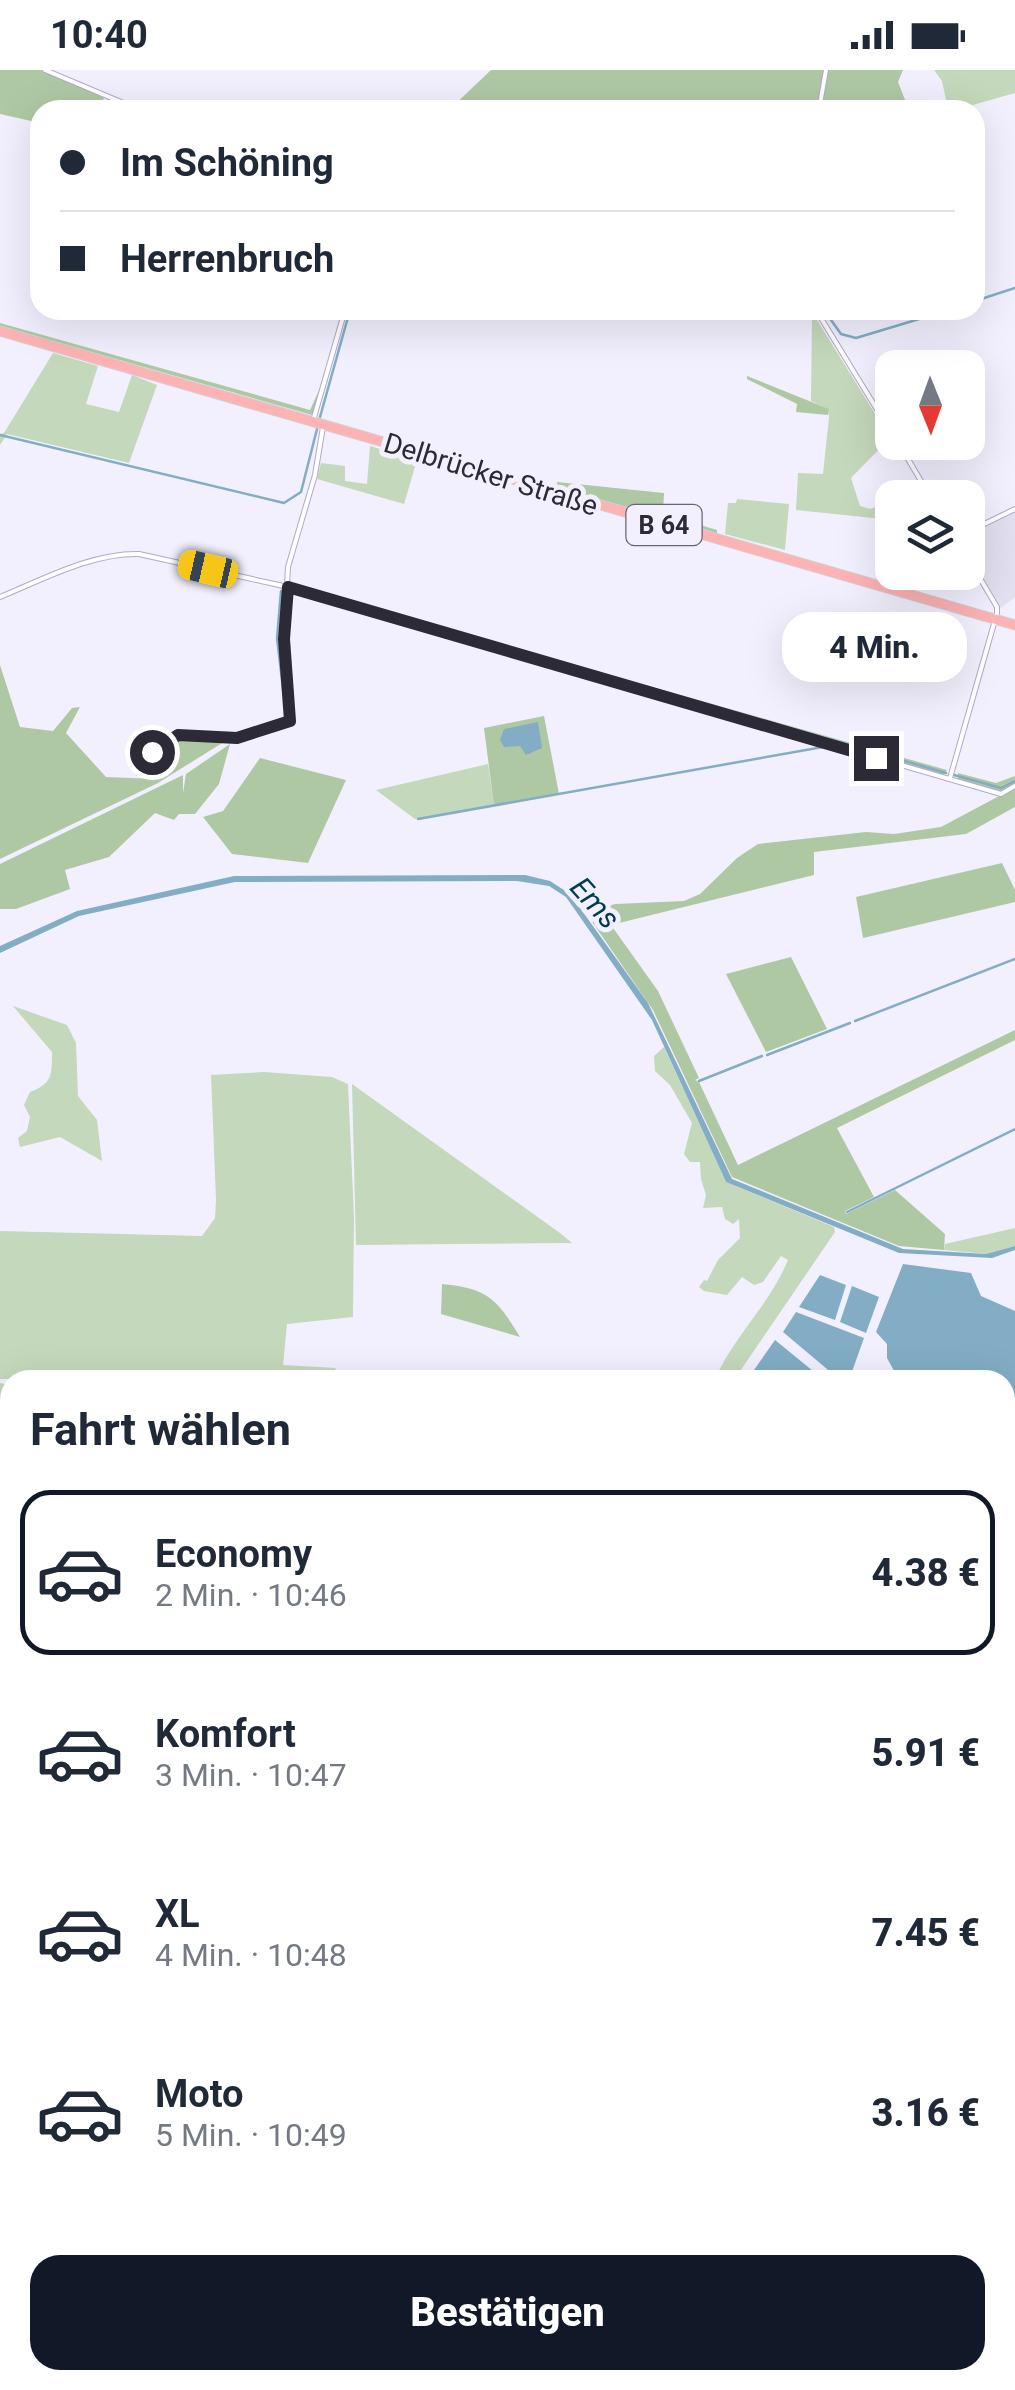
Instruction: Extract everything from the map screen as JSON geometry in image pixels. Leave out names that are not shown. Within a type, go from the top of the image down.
[{"type":"main road","name":"Delbrücker Straße","points":[[0,331],[1015,626]]},
{"type":"street","points":[[46,70],[116,100]]},
{"type":"street","points":[[822,100],[826,70]]},
{"type":"street","points":[[152,752],[178,735],[237,738],[290,721],[284,639],[288,567],[315,475],[319,423],[344,320]]},
{"type":"street","points":[[822,320],[875,406]]},
{"type":"street","points":[[985,524],[1015,509]]},
{"type":"street","points":[[0,597],[94,559],[119,553],[139,554],[288,587],[1000,794],[1015,786]]},
{"type":"street","points":[[949,779],[998,607],[985,586]]},
{"type":"shaded area","points":[[1015,511],[1015,597],[1001,608],[985,581],[985,526]]},
{"type":"green space","points":[[0,70],[41,70],[104,98],[30,100],[30,121],[0,114]]},
{"type":"green space","points":[[491,70],[824,70],[819,100],[460,100]]},
{"type":"green space","points":[[828,70],[903,70],[898,82],[905,100],[824,100]]},
{"type":"green space","points":[[934,70],[1015,70],[1015,93],[985,102],[946,100],[942,81]]},
{"type":"green space","points":[[812,320],[817,320],[875,414],[875,453],[851,478],[860,506],[875,507],[875,518],[796,510],[798,473],[823,474],[828,409],[811,401]]},
{"type":"green space","points":[[0,323],[310,410],[321,386],[312,415]]},
{"type":"green space","points":[[53,353],[98,366],[86,404],[119,412],[132,375],[157,385],[129,463],[7,434],[0,445],[0,434]]},
{"type":"green space","points":[[747,376],[829,409],[828,415],[796,412],[797,404]]},
{"type":"green space","points":[[370,446],[417,460],[404,504],[317,479],[321,463],[345,466],[345,481],[367,484]]},
{"type":"green space","points":[[557,482],[664,493],[663,514],[717,530],[717,536],[557,489]]},
{"type":"green space","points":[[737,499],[789,504],[785,550],[725,534],[728,503],[736,503]]},
{"type":"green space","points":[[297,587],[947,770],[942,776]]},
{"type":"green space","points":[[0,665],[20,727],[53,731],[72,708],[80,707],[66,733],[106,777],[157,779],[155,752],[178,736],[227,740],[158,783],[0,859]]},
{"type":"green space","points":[[544,716],[559,794],[494,806],[484,728]]},
{"type":"green space","points":[[230,744],[219,784],[195,814],[179,814],[174,820],[155,813],[109,857],[65,870],[70,889],[16,909],[0,909],[0,864],[183,775],[183,793],[186,774]]},
{"type":"green space","points":[[260,758],[346,780],[308,863],[232,854],[203,817],[223,811]]},
{"type":"green space","points":[[488,764],[494,806],[415,819],[376,790]]},
{"type":"green space","points":[[958,773],[996,783],[1015,776],[1015,807],[966,834],[814,852],[814,875],[611,925],[658,991],[699,1078],[695,1080],[738,1165],[1015,1030],[1015,1040],[837,1128],[874,1197],[845,1211],[846,1214],[895,1190],[945,1234],[944,1250],[899,1246],[732,1177],[653,1010],[586,913],[615,904],[684,901],[700,894],[737,858],[758,844],[941,827],[1001,795],[958,779]]},
{"type":"green space","points":[[1002,863],[1015,890],[1015,902],[863,938],[856,897]]},
{"type":"green space","points":[[791,957],[827,1029],[766,1052],[726,974]]},
{"type":"green space","points":[[13,1006],[67,1025],[76,1043],[78,1096],[97,1120],[102,1161],[60,1137],[20,1147],[18,1138],[27,1131],[30,1117],[24,1105],[30,1092],[49,1078],[52,1052]]},
{"type":"green space","points":[[664,1047],[726,1182],[834,1227],[835,1232],[741,1370],[720,1370],[788,1260],[781,1256],[763,1282],[754,1285],[742,1277],[727,1295],[699,1287],[740,1238],[739,1219],[733,1224],[725,1219],[722,1207],[703,1208],[706,1195],[700,1162],[690,1162],[684,1154],[692,1123],[670,1085],[655,1071],[654,1056]]},
{"type":"green space","points":[[264,1072],[332,1077],[348,1084],[354,1217],[353,1317],[287,1324],[283,1365],[335,1370],[0,1370],[0,1231],[202,1236],[215,1218],[211,1075]]},
{"type":"green space","points":[[352,1084],[560,1233],[572,1243],[356,1245]]},
{"type":"green space","points":[[1015,1228],[1015,1246],[986,1254],[944,1250],[945,1244]]},
{"type":"green space","points":[[442,1284],[470,1289],[489,1298],[520,1337],[441,1314]]},
{"type":"water","points":[[538,722],[542,748],[526,755],[520,746],[504,747],[500,740],[504,729]]},
{"type":"water","points":[[525,875],[550,881],[570,894],[648,1003],[732,1179],[903,1249],[986,1254],[1015,1246],[1015,1250],[992,1258],[899,1253],[726,1182],[652,1020],[566,897],[549,886],[517,881],[235,882],[79,916],[0,953],[0,946],[77,911],[234,876]]},
{"type":"water","points":[[903,1264],[971,1273],[981,1296],[1015,1311],[1015,1370],[894,1370],[887,1358],[887,1344],[876,1332]]},
{"type":"water","points":[[820,1275],[846,1285],[835,1320],[799,1307]]},
{"type":"water","points":[[852,1286],[879,1297],[866,1333],[840,1322]]},
{"type":"water","points":[[796,1312],[864,1338],[853,1370],[828,1370],[783,1332]]},
{"type":"water","points":[[775,1340],[812,1370],[754,1370]]},
{"type":"waterway","points":[[985,298],[1015,288]]},
{"type":"waterway","points":[[320,417],[347,320]]},
{"type":"waterway","points":[[831,320],[841,334],[856,338],[916,320]]},
{"type":"waterway","points":[[0,435],[284,503],[301,492],[317,429]]},
{"type":"waterway","points":[[281,591],[277,638],[286,714]]},
{"type":"waterway","points":[[339,600],[384,613]]},
{"type":"waterway","points":[[390,615],[486,642]]},
{"type":"waterway","points":[[493,644],[729,711]]},
{"type":"waterway","points":[[740,714],[821,737]]},
{"type":"waterway","points":[[829,739],[946,773]]},
{"type":"waterway","points":[[418,819],[823,747]]},
{"type":"waterway","points":[[954,775],[1001,788],[1015,781]]},
{"type":"waterway","points":[[855,1021],[1015,959]]},
{"type":"waterway","points":[[767,1055],[850,1023]]},
{"type":"waterway","points":[[699,1081],[762,1056]]},
{"type":"waterway","points":[[847,1212],[1015,1129]]},
{"type":"route","points":[[152,752],[178,735],[237,738],[290,721],[284,639],[288,587],[876,758]]},
{"type":"water label","name":"Ems","points":[[595,903]]}]
